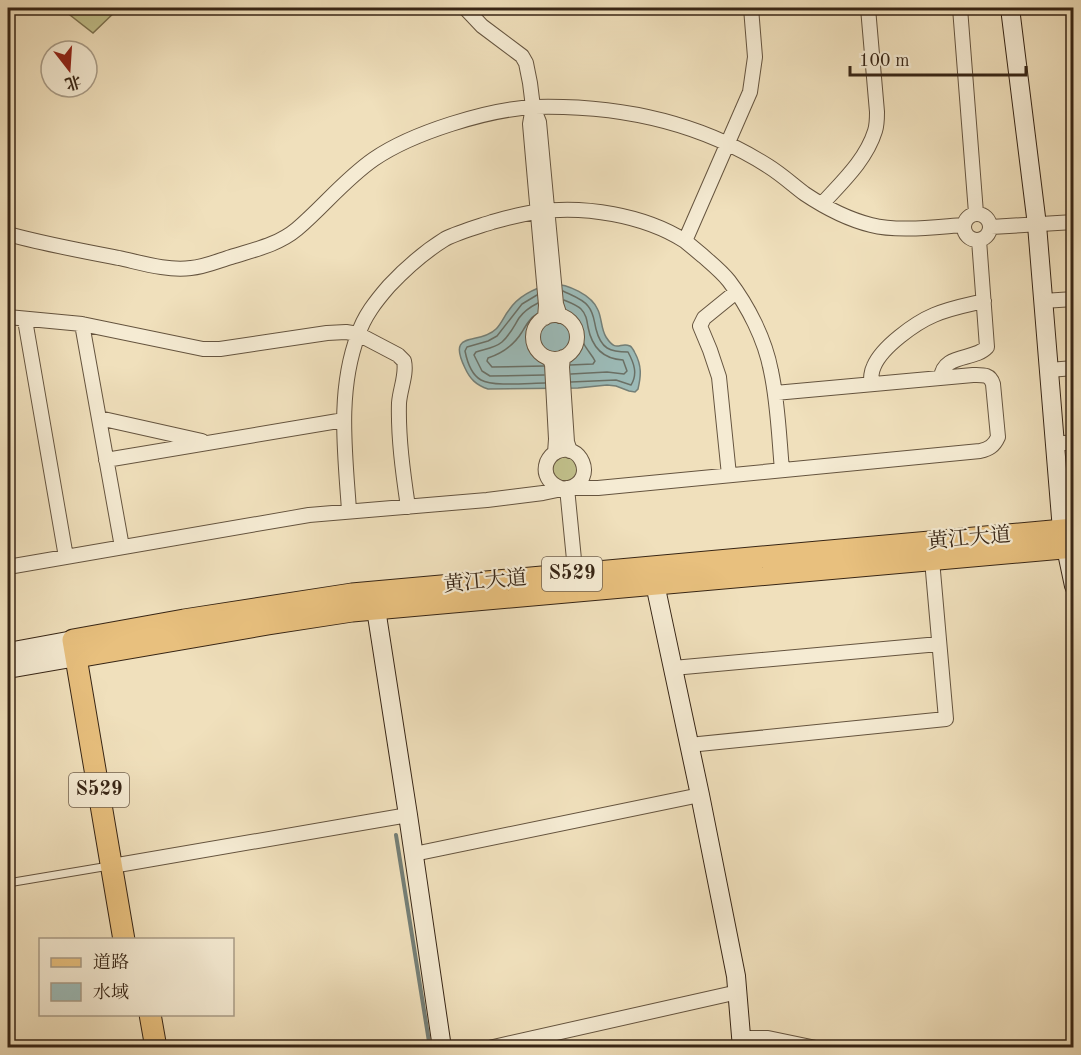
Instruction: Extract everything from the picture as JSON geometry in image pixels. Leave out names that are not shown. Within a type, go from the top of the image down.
[{"type":"main road","name":"黄江大道","points":[[81,648],[576,582],[655,584],[932,560],[1069,538]]},
{"type":"main road","name":"黄江大道","points":[[81,648],[184,620],[352,594],[576,582],[1069,538]]},
{"type":"main road","name":"S529","points":[[81,648],[118,865],[137,938]]},
{"type":"main road","name":"S529","points":[[118,865],[124,938]]},
{"type":"main road","points":[[137,1016],[143,1047]]},
{"type":"main road","points":[[150,1016],[156,1047]]},
{"type":"street","points":[[465,8],[482,26],[522,56],[528,72],[533,107],[530,124],[543,212],[549,283],[560,316]]},
{"type":"street","points":[[685,242],[750,92],[755,57],[751,8]]},
{"type":"street","points":[[822,204],[858,163],[876,129],[877,112],[868,8]]},
{"type":"street","points":[[960,8],[976,213]]},
{"type":"street","points":[[1010,8],[1037,225],[1055,444],[1074,586]]},
{"type":"street","points":[[8,234],[35,242],[161,267],[190,269],[203,266],[273,244],[286,237],[353,175],[375,158],[409,140],[473,118],[533,107],[595,108],[632,113],[701,132],[769,166],[822,204],[849,218],[873,226],[890,228],[964,225]]},
{"type":"street","points":[[349,510],[344,401],[348,372],[358,334],[372,305],[418,257],[447,238],[514,216],[543,212],[577,211],[634,218],[685,242],[728,279],[752,318],[771,370],[782,470]]},
{"type":"street","points":[[976,213],[987,217],[991,227],[987,236],[979,240],[972,239],[964,230],[968,217],[976,213]]},
{"type":"street","points":[[991,227],[1074,222]]},
{"type":"street","points":[[941,378],[942,371],[947,365],[955,360],[981,352],[987,347],[979,240]]},
{"type":"street","points":[[545,318],[549,283]]},
{"type":"street","points":[[729,475],[718,377],[700,326],[704,318],[736,291]]},
{"type":"street","points":[[1043,301],[1074,299]]},
{"type":"street","points":[[871,384],[874,364],[889,346],[909,329],[933,315],[984,301]]},
{"type":"street","points":[[552,315],[560,316],[571,322],[577,335],[574,348],[570,353],[556,358],[540,353],[533,342],[535,328],[539,322],[552,315]]},
{"type":"street","points":[[8,317],[82,324],[203,349],[220,349],[327,333],[358,334],[398,355],[404,361],[405,370],[399,402],[401,448],[408,507]]},
{"type":"street","points":[[25,320],[66,557]]},
{"type":"street","points":[[82,324],[122,547]]},
{"type":"street","points":[[555,453],[562,367],[556,358]]},
{"type":"street","points":[[1048,370],[1074,368]]},
{"type":"street","points":[[8,567],[309,515],[487,500],[567,488],[581,481],[584,463],[570,451],[561,450],[548,461],[546,468],[550,481],[555,486],[567,488],[598,488],[980,451],[989,448],[998,437],[993,384],[991,379],[982,375],[775,393]]},
{"type":"street","points":[[560,402],[570,451]]},
{"type":"street","points":[[99,418],[210,442]]},
{"type":"street","points":[[106,460],[344,420]]},
{"type":"street","points":[[1055,444],[1074,442]]},
{"type":"street","points":[[567,488],[576,582]]},
{"type":"street","points":[[689,745],[946,719],[932,560]]},
{"type":"street","points":[[655,584],[728,937],[738,992],[742,1042],[768,1038],[816,1047]]},
{"type":"street","points":[[376,609],[442,1047]]},
{"type":"street","points":[[673,668],[939,644]]},
{"type":"street","name":"黄江大道","points":[[8,652],[81,648]]},
{"type":"street","name":"黄江大道","points":[[8,669],[81,648]]},
{"type":"street","points":[[414,854],[700,795]]},
{"type":"street","points":[[118,865],[408,815]]},
{"type":"street","points":[[489,1047],[738,992]]},
{"type":"lane","points":[[8,883],[118,865]]},
{"type":"shaded area","points":[[61,8],[119,8],[93,33]]},
{"type":"shaded area","points":[[568,455],[579,464],[576,478],[564,483],[554,478],[551,468],[555,459]]},
{"type":"water","points":[[552,284],[572,288],[585,295],[598,310],[604,334],[610,342],[616,346],[627,345],[632,348],[639,362],[640,371],[638,389],[635,392],[607,385],[578,388],[488,389],[480,386],[471,378],[460,356],[459,348],[462,343],[489,334],[498,327],[507,312],[523,296]]},
{"type":"waterway","points":[[396,835],[430,1048]]}]
